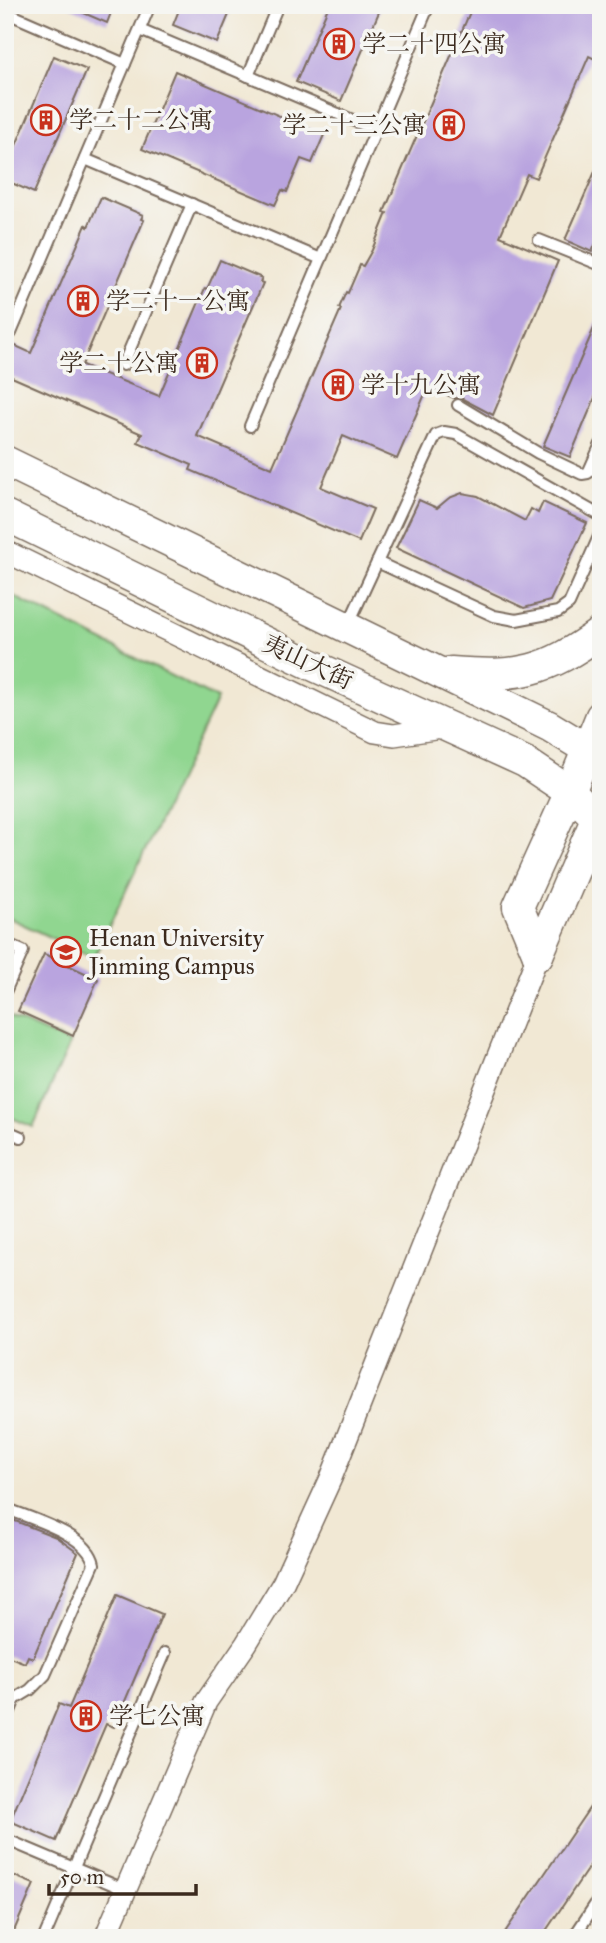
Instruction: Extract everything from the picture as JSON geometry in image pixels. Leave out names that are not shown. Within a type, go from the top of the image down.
[{"type":"main road","name":"夷山大街","points":[[5,461],[549,726],[594,756]]},
{"type":"main road","name":"夷山大街","points":[[5,515],[310,664],[525,762],[570,792],[599,816]]},
{"type":"main road","points":[[436,671],[498,675],[528,671],[562,659],[601,632]]},
{"type":"main road","points":[[538,955],[518,907],[570,792],[594,756],[601,716]]},
{"type":"main road","points":[[538,955],[599,816]]},
{"type":"street","points":[[5,551],[375,732],[394,735],[448,727]]},
{"type":"street","points":[[105,1938],[206,1702],[283,1583],[331,1478],[538,955]]},
{"type":"lane","points":[[11,333],[150,5]]},
{"type":"lane","points":[[248,76],[278,5]]},
{"type":"lane","points":[[250,426],[429,5]]},
{"type":"lane","points":[[5,12],[125,64]]},
{"type":"lane","points":[[140,30],[376,130]]},
{"type":"lane","points":[[85,159],[321,260]]},
{"type":"lane","points":[[123,365],[192,204]]},
{"type":"lane","points":[[539,240],[601,265]]},
{"type":"lane","points":[[458,405],[538,453],[582,474],[588,473],[601,444]]},
{"type":"lane","points":[[347,627],[436,435],[444,432],[456,434],[601,516]]},
{"type":"lane","points":[[377,562],[494,616],[516,620],[558,612],[569,604],[601,532]]},
{"type":"lane","points":[[5,943],[23,951],[5,992]]},
{"type":"lane","points":[[5,1130],[21,1137]]},
{"type":"lane","points":[[5,1508],[78,1539],[92,1554],[94,1564],[45,1675],[30,1690],[10,1697],[5,1723]]},
{"type":"lane","points":[[44,1938],[165,1653]]},
{"type":"lane","points":[[5,1839],[126,1890]]},
{"type":"lane","points":[[573,1938],[601,1896]]},
{"type":"green space","name":"Henan University Jinming Campus","points":[[5,592],[217,699],[94,958],[5,916]]},
{"type":"green space","points":[[5,1015],[70,1043],[33,1127],[5,1115]]},
{"type":"building","points":[[65,5],[114,5],[107,23]]},
{"type":"building","points":[[181,5],[233,5],[217,43],[173,25]]},
{"type":"building","name":"学二十四公寓","points":[[329,5],[382,5],[341,101],[296,82]]},
{"type":"building","points":[[473,5],[584,5],[601,12],[601,62],[589,56],[536,178],[527,174],[500,236],[558,261],[493,415],[461,398],[454,398],[428,387],[397,459],[343,436],[321,487],[373,509],[359,542],[190,470],[192,465],[138,442],[142,434],[5,374],[5,341],[31,353],[86,225],[88,227],[101,197],[143,215],[141,219],[144,220],[82,365],[159,396],[205,288],[207,289],[220,260],[262,278],[260,282],[263,283],[197,436],[272,468],[346,292],[348,293],[360,265],[363,266],[372,250],[387,213],[384,212]]},
{"type":"building","name":"学二十二公寓","points":[[54,56],[87,70],[34,193],[5,180],[5,171]]},
{"type":"building","points":[[175,71],[324,135],[312,163],[301,159],[287,192],[282,190],[275,205],[142,149]]},
{"type":"building","points":[[601,158],[601,232],[592,252],[565,240]]},
{"type":"building","points":[[601,312],[601,397],[596,395],[570,457],[543,446]]},
{"type":"building","points":[[462,493],[478,496],[525,521],[531,509],[538,513],[543,502],[587,523],[550,601],[524,608],[396,548],[419,500],[437,508],[449,498]]},
{"type":"building","points":[[44,954],[98,979],[73,1036],[18,1011]]},
{"type":"building","points":[[5,1517],[56,1537],[78,1553],[33,1658],[28,1656],[25,1663],[5,1655]]},
{"type":"building","name":"学七公寓","points":[[117,1595],[162,1614],[114,1727],[106,1724],[56,1841],[10,1821],[59,1704],[69,1708]]},
{"type":"building","points":[[601,1791],[601,1849],[541,1938],[501,1938]]},
{"type":"building","points":[[5,1872],[34,1884],[11,1938],[5,1938]]},
{"type":"place","name":"学二十四公寓","points":[[339,44]]},
{"type":"place","name":"学二十二公寓","points":[[46,120]]},
{"type":"place","name":"学二十三公寓","points":[[449,125]]},
{"type":"place","name":"学二十一公寓","points":[[83,301]]},
{"type":"place","name":"学二十公寓","points":[[202,363]]},
{"type":"place","name":"学十九公寓","points":[[338,385]]},
{"type":"place","name":"Henan University Jinming Campus","points":[[66,952]]},
{"type":"place","name":"学七公寓","points":[[86,1716]]}]
